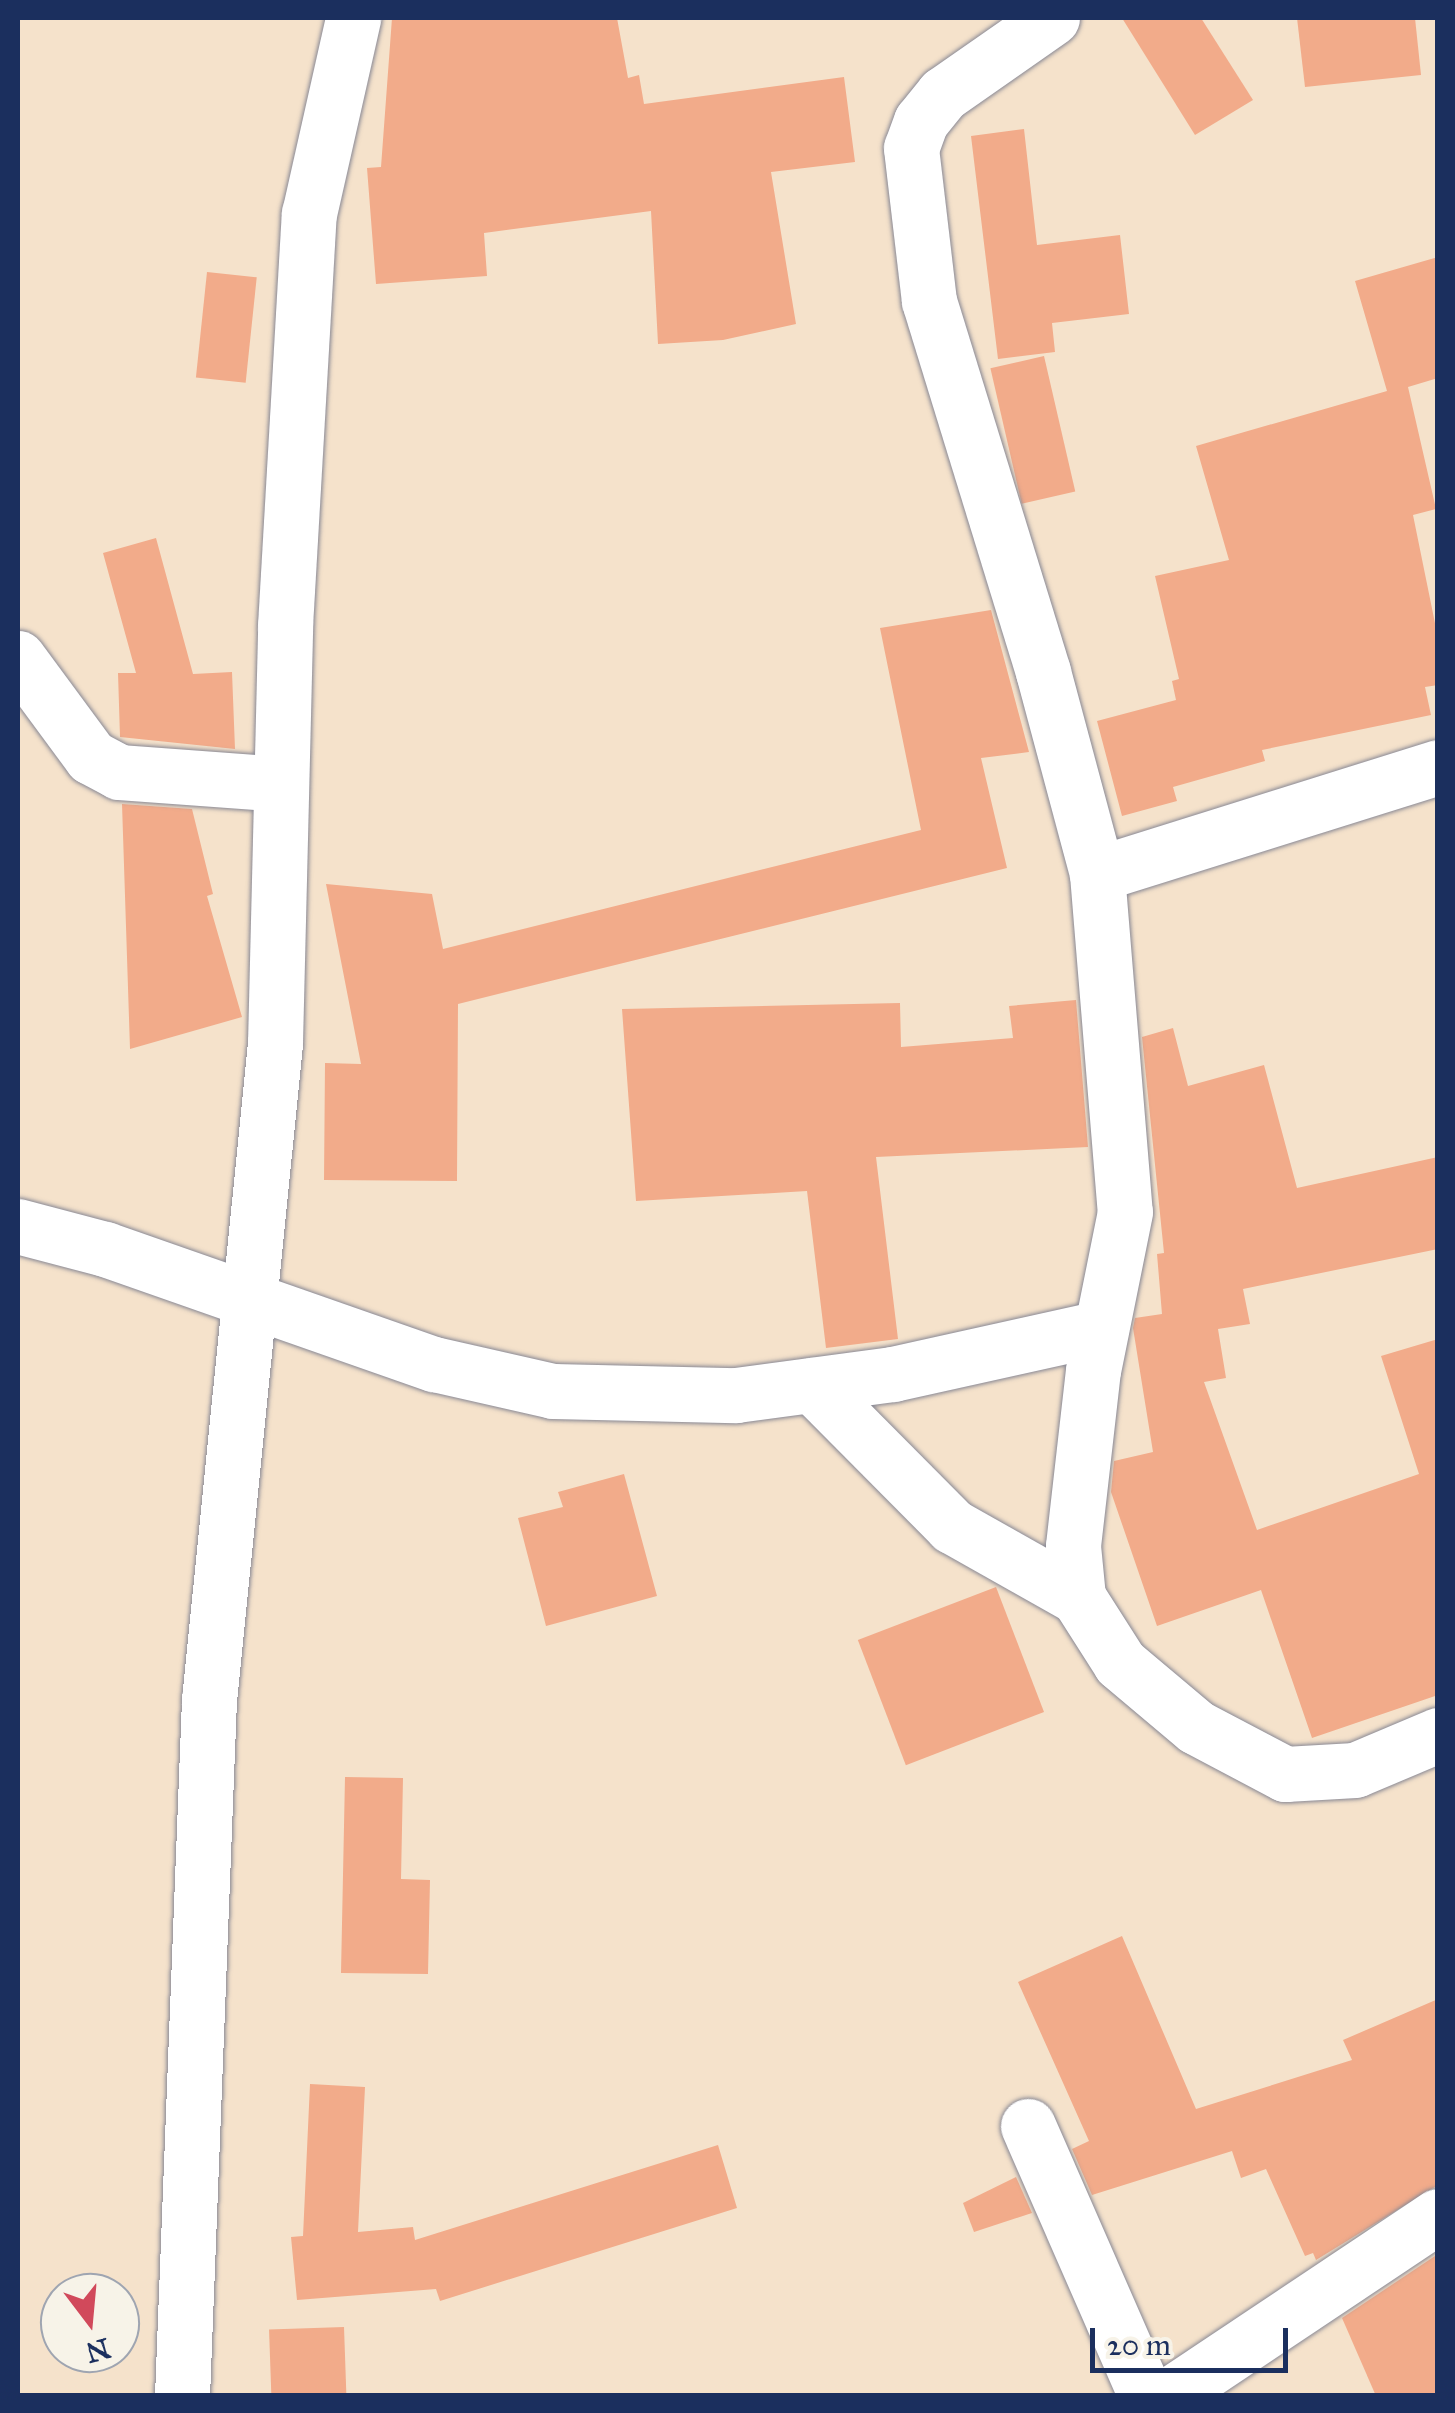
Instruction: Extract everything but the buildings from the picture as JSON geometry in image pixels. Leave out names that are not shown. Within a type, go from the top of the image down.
[{"type":"street","points":[[182,2396],[210,1700],[276,1043],[281,784],[310,214],[353,18]]},
{"type":"street","points":[[1052,18],[943,94],[921,121],[911,148],[929,301],[1044,672],[1096,874],[1125,1212],[1102,1328],[1073,1546],[1078,1597],[1120,1663],[1196,1726],[1285,1774],[1355,1770],[1438,1735]]},
{"type":"street","points":[[18,658],[91,757],[119,772],[281,784]]},
{"type":"street","points":[[1096,874],[1438,767]]},
{"type":"street","points":[[18,1226],[105,1249],[434,1364],[553,1391],[736,1396],[812,1385],[1102,1328]]},
{"type":"street","points":[[812,1385],[952,1526],[1078,1597]]},
{"type":"street","points":[[1028,2126],[1146,2396]]},
{"type":"street","points":[[1168,2396],[1438,2216]]}]
